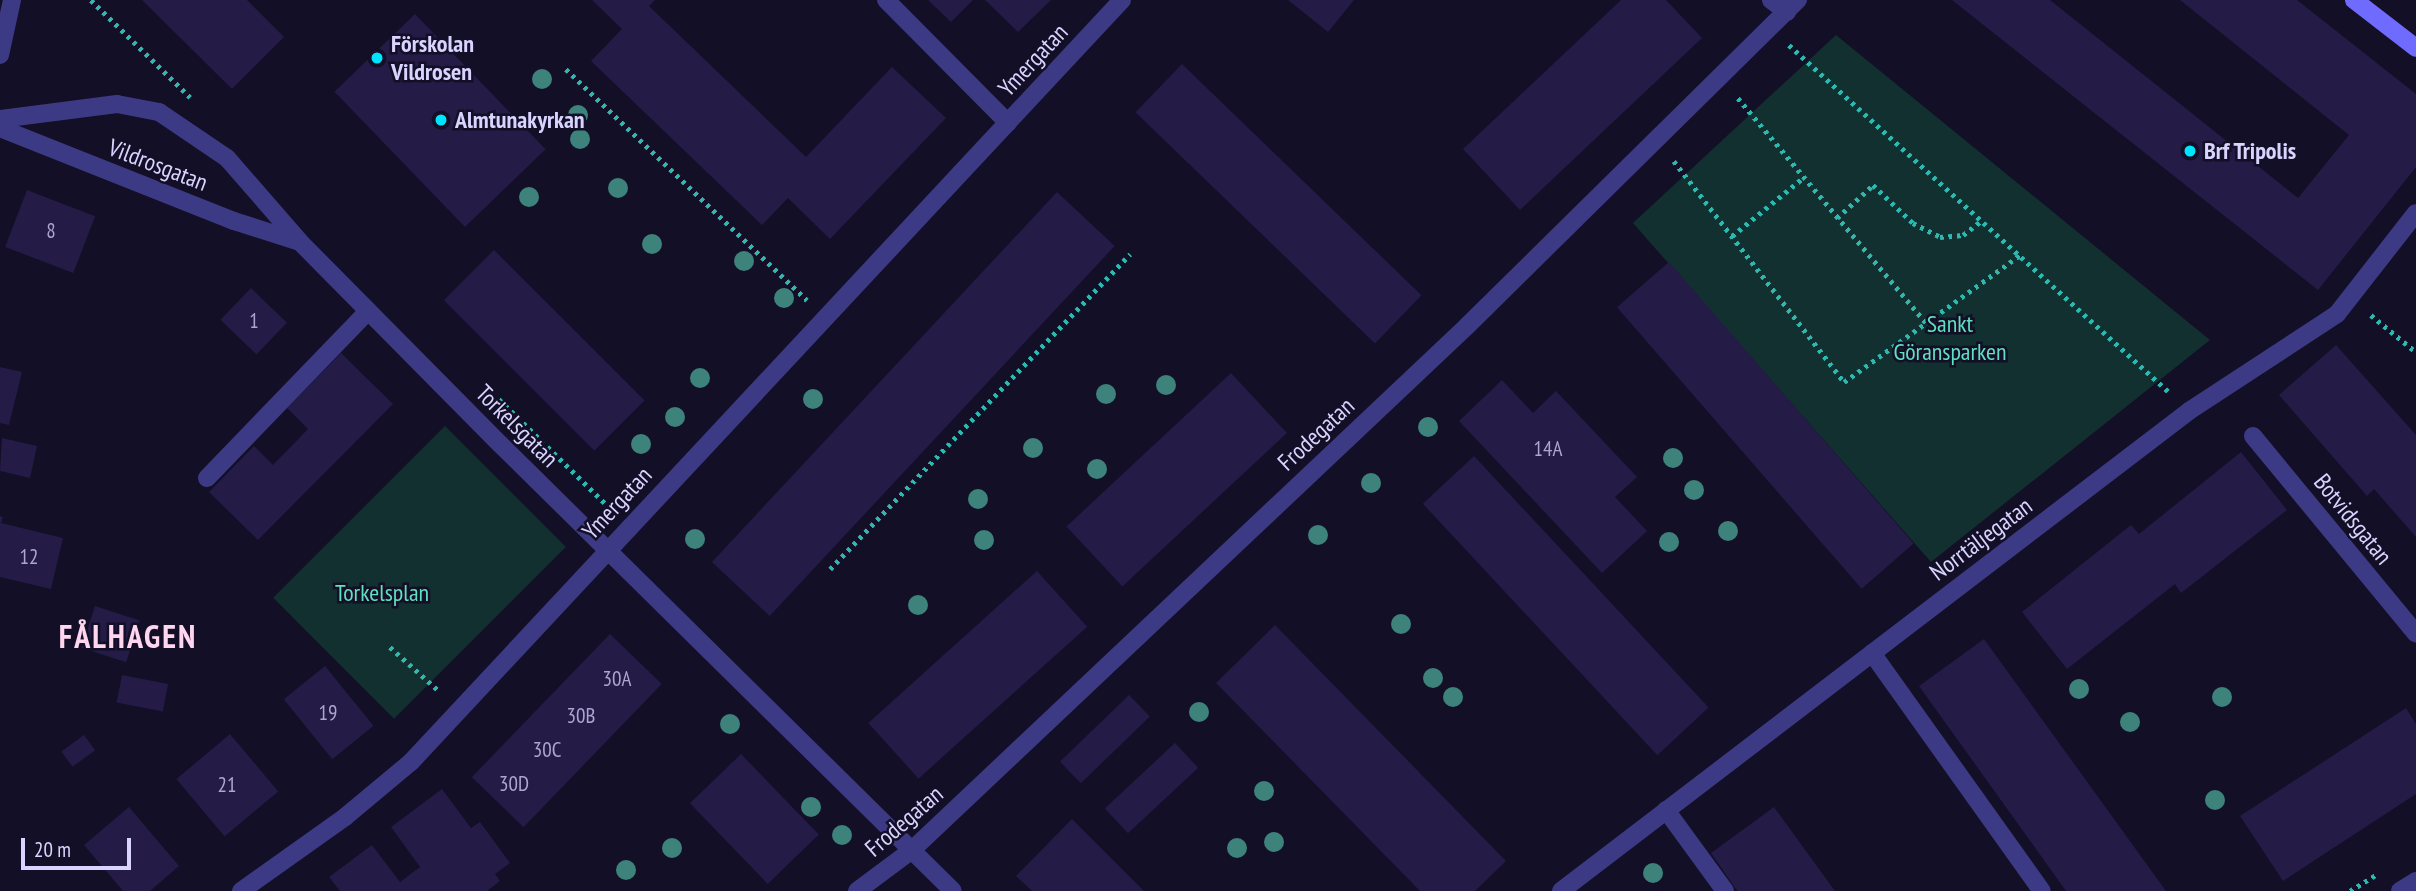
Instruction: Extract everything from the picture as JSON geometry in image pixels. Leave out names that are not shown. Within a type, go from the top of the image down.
[{"type":"main road","points":[[2354,0],[2416,48]]},
{"type":"street","points":[[0,55],[12,0]]},
{"type":"street","name":"Ymergatan","points":[[886,0],[1008,123]]},
{"type":"street","name":"Ymergatan","points":[[241,891],[345,817],[411,762],[1122,0]]},
{"type":"street","points":[[1771,0],[1793,6]]},
{"type":"street","name":"Frodegatan","points":[[857,891],[912,850],[1467,326],[1793,6]]},
{"type":"street","name":"Torkelsgatan","points":[[0,120],[117,104],[159,112],[227,158],[300,242],[368,311],[953,891]]},
{"type":"street","name":"Vildrosgatan","points":[[0,128],[234,222],[300,242]]},
{"type":"street","name":"Norrtäljegatan","points":[[1561,891],[2189,411],[2337,314],[2416,213]]},
{"type":"street","points":[[207,478],[368,311]]},
{"type":"street","name":"Botvidsgatan","points":[[2253,436],[2416,634]]},
{"type":"street","points":[[1872,653],[2042,891]]},
{"type":"street","points":[[1666,810],[1725,891]]},
{"type":"street","points":[[2400,891],[2416,881]]},
{"type":"path","points":[[1771,29],[2189,411]]},
{"type":"path","points":[[566,69],[826,317]]},
{"type":"path","points":[[1720,78],[1926,323]]},
{"type":"path","points":[[1658,139],[1844,382],[2020,255]]},
{"type":"path","points":[[1732,236],[1804,177]]},
{"type":"path","points":[[1838,218],[1873,185],[1913,223],[1940,237],[1963,235],[1982,220]]},
{"type":"path","points":[[830,569],[1130,254]]},
{"type":"path","points":[[2350,297],[2416,352]]},
{"type":"path","points":[[390,647],[459,710]]},
{"type":"green space","name":"Sankt Göransparken","points":[[1836,35],[2210,340],[1931,562],[1633,223]]},
{"type":"green space","name":"Torkelsplan","points":[[445,426],[566,547],[394,719],[273,598]]},
{"type":"building","points":[[142,0],[247,0],[284,37],[232,89]]},
{"type":"building","points":[[592,0],[655,0],[649,6],[806,157],[892,67],[946,118],[830,239],[788,198],[762,225],[591,61],[622,29]]},
{"type":"building","points":[[928,0],[973,0],[951,22]]},
{"type":"building","points":[[985,0],[1051,0],[1018,32]]},
{"type":"building","points":[[1288,0],[1354,0],[1328,32]]},
{"type":"building","points":[[1621,0],[1666,0],[1702,38],[1520,210],[1463,149]]},
{"type":"building","name":"Brf Tripolis","points":[[1952,0],[2050,0],[2298,198],[2349,135],[2180,0],[2297,0],[2416,94],[2416,167],[2318,290]]},
{"type":"building","name":"Almtunakyrkan","points":[[415,14],[546,149],[465,227],[334,92]]},
{"type":"building","points":[[1182,64],[1422,295],[1375,344],[1135,112]]},
{"type":"building","points":[[27,190],[95,216],[73,273],[5,247]]},
{"type":"building","points":[[1057,192],[1115,246],[770,616],[712,562]]},
{"type":"building","points":[[494,250],[645,401],[594,451],[444,300]]},
{"type":"building","points":[[1669,262],[1914,544],[1862,589],[1617,307]]},
{"type":"building","points":[[251,288],[287,323],[256,354],[220,320]]},
{"type":"building","points":[[2336,345],[2416,435],[2416,537],[2374,489],[2367,496],[2279,395]]},
{"type":"building","points":[[341,353],[393,404],[258,540],[209,492],[254,446],[273,465],[308,429],[287,408]]},
{"type":"building","points":[[0,367],[22,372],[9,425],[0,423]]},
{"type":"building","points":[[1231,373],[1287,433],[1122,586],[1066,526]]},
{"type":"building","points":[[1502,380],[1533,413],[1556,391],[1637,477],[1615,497],[1647,531],[1602,573],[1459,421]]},
{"type":"building","points":[[2,438],[37,446],[30,478],[0,471]]},
{"type":"building","points":[[2241,452],[2287,510],[2181,593],[2175,584],[2067,669],[2022,612],[2131,525],[2139,534]]},
{"type":"building","points":[[1474,456],[1709,708],[1657,755],[1423,504]]},
{"type":"building","points":[[0,516],[3,517],[1,523],[63,538],[51,589],[0,577]]},
{"type":"building","points":[[1037,571],[1087,627],[918,779],[868,723]]},
{"type":"building","points":[[95,606],[140,621],[126,662],[81,648]]},
{"type":"building","points":[[1275,625],[1506,861],[1475,891],[1420,891],[1216,683]]},
{"type":"building","points":[[610,634],[662,684],[524,827],[472,777]]},
{"type":"building","points":[[1984,639],[2166,891],[2066,891],[1919,686]]},
{"type":"building","points":[[325,666],[373,726],[332,759],[284,699]]},
{"type":"building","points":[[122,675],[168,684],[163,711],[117,702]]},
{"type":"building","points":[[1129,695],[1150,717],[1081,783],[1060,762]]},
{"type":"building","points":[[2406,708],[2416,724],[2416,794],[2283,881],[2240,816]]},
{"type":"building","points":[[230,734],[278,791],[225,836],[176,779]]},
{"type":"building","points":[[84,735],[95,750],[73,767],[61,751]]},
{"type":"building","points":[[1175,743],[1198,768],[1128,833],[1105,808]]},
{"type":"building","points":[[741,754],[819,835],[768,884],[690,803]]},
{"type":"building","points":[[442,789],[471,828],[480,822],[510,863],[495,874],[500,881],[487,891],[340,891],[329,877],[372,845],[400,882],[420,867],[391,827]]},
{"type":"building","points":[[129,807],[179,866],[150,891],[123,891],[84,845]]},
{"type":"building","points":[[1774,807],[1835,891],[1738,891],[1735,888],[1711,853]]},
{"type":"building","points":[[1072,819],[1144,891],[1032,891],[1016,876]]},
{"type":"place","name":"Förskolan Vildrosen","points":[[377,58]]},
{"type":"place","name":"Almtunakyrkan","points":[[441,120]]},
{"type":"place","name":"Brf Tripolis","points":[[2190,151]]},
{"type":"district","name":"FÅLHAGEN","points":[[128,636]]}]
